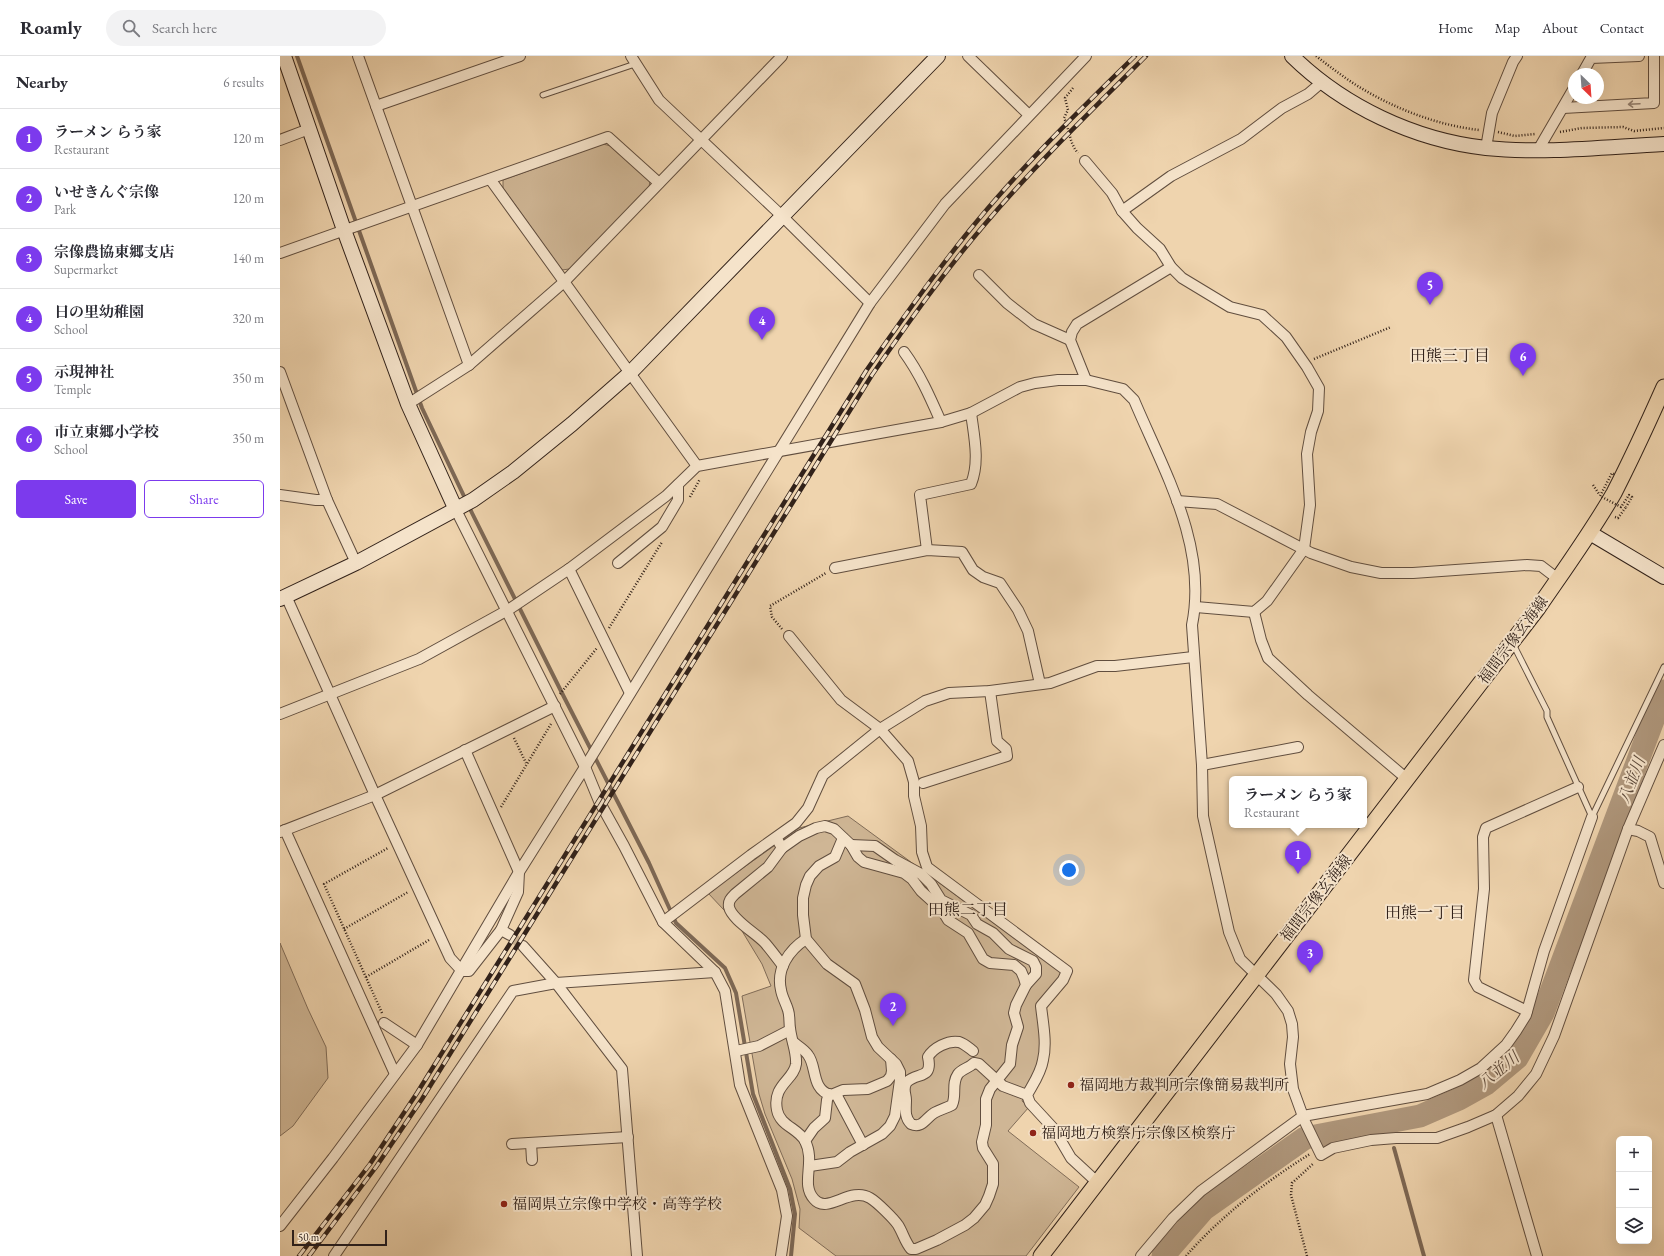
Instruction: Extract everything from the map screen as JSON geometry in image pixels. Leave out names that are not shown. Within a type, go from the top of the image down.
[{"type":"main road","name":"福間宗像玄海線","points":[[1042,1256],[1538,608],[1590,533],[1635,452],[1664,388]]},
{"type":"street","points":[[284,56],[344,230],[458,509],[510,609],[557,709],[588,763],[599,801],[663,922],[715,972],[725,991],[736,1050],[740,1085],[782,1190],[787,1216],[782,1256]]},
{"type":"street","points":[[358,56],[469,365]]},
{"type":"street","points":[[376,106],[520,56]]},
{"type":"street","points":[[414,400],[469,365],[564,282],[782,56]]},
{"type":"street","points":[[462,971],[450,958],[283,597],[356,563],[458,509],[513,472],[566,429],[630,373],[938,56]]},
{"type":"street","points":[[968,56],[1029,115]]},
{"type":"street","points":[[280,1226],[333,1158],[417,1045],[520,872],[870,303],[945,204],[1086,56]]},
{"type":"street","points":[[1486,148],[1492,113],[1513,62],[1517,56]]},
{"type":"street","points":[[1585,68],[1591,58],[1639,56]]},
{"type":"street","points":[[1563,108],[1654,103],[1654,56]]},
{"type":"street","points":[[1297,58],[1322,82],[1358,106],[1395,124],[1430,136],[1462,144],[1486,148],[1538,150],[1664,144]]},
{"type":"street","points":[[633,60],[659,100],[783,217],[870,303]]},
{"type":"street","points":[[1122,211],[1171,176],[1241,138],[1282,108],[1308,94],[1322,82]]},
{"type":"street","points":[[1538,150],[1568,99]]},
{"type":"street","points":[[280,140],[309,129]]},
{"type":"street","points":[[280,253],[608,137],[660,183]]},
{"type":"street","points":[[1085,161],[1112,193],[1122,211],[1137,228],[1160,249],[1171,267],[1182,278],[1230,307],[1262,314],[1286,337],[1305,363],[1319,388],[1318,411],[1311,432],[1307,454],[1310,505],[1304,549],[1267,601],[1254,612],[1196,607]]},
{"type":"street","points":[[490,179],[697,466]]},
{"type":"street","points":[[1086,380],[1070,340],[1072,332],[1077,324],[1171,267]]},
{"type":"street","points":[[979,275],[1006,303],[1034,324],[1070,340]]},
{"type":"street","points":[[904,352],[928,390],[941,422]]},
{"type":"street","points":[[280,372],[327,500],[356,563]]},
{"type":"street","points":[[280,714],[419,659],[510,609],[569,569],[666,496],[697,466],[941,422],[971,413],[1020,387],[1035,383],[1058,380],[1086,380],[1123,389],[1134,400],[1177,501],[1188,534],[1195,567],[1196,607],[1192,625],[1193,657],[1202,765],[1203,816],[1229,932],[1240,959],[1276,994],[1288,1011],[1292,1024],[1293,1037],[1290,1064],[1292,1083],[1298,1104],[1318,1150],[1371,1140],[1396,1138],[1437,1138],[1496,1115],[1518,1096],[1536,1074],[1554,1036],[1628,829],[1664,745]]},
{"type":"street","points":[[927,550],[920,495],[971,484],[975,474],[975,459],[971,413]]},
{"type":"street","points":[[618,563],[662,526],[678,500],[678,485]]},
{"type":"street","points":[[280,495],[327,500]]},
{"type":"street","points":[[1177,501],[1216,504],[1311,554],[1351,567],[1381,573],[1413,573],[1527,565],[1541,566],[1558,579]]},
{"type":"street","points":[[1590,533],[1664,577]]},
{"type":"street","points":[[835,568],[927,550],[962,552],[973,570],[983,577],[1000,583],[1018,610],[1028,631],[1040,684]]},
{"type":"street","points":[[569,569],[630,693]]},
{"type":"street","points":[[1254,612],[1260,640],[1268,658],[1308,695],[1407,779]]},
{"type":"street","points":[[789,636],[842,700],[880,729],[908,762],[914,782],[914,796],[921,826],[922,852],[927,867],[1067,971],[1063,980],[1041,1006],[1045,1044],[1044,1059],[1027,1095],[1030,1103],[1054,1129],[1071,1158],[1098,1183]]},
{"type":"street","points":[[663,922],[751,855],[776,839],[796,823],[808,808],[823,775],[880,729],[925,701],[949,693],[990,691],[1050,683],[1097,666],[1115,666],[1193,657]]},
{"type":"street","points":[[923,783],[1007,756],[1006,749],[997,741],[990,691]]},
{"type":"street","points":[[395,1074],[282,831],[375,795],[509,728],[557,709]]},
{"type":"street","points":[[1202,765],[1298,748]]},
{"type":"street","points":[[462,971],[469,970],[505,933],[518,892],[520,872],[465,750]]},
{"type":"street","points":[[1527,1011],[1478,987],[1474,980],[1484,890],[1483,837],[1486,828],[1578,787]]},
{"type":"street","points":[[1141,1256],[1173,1218],[1201,1192],[1304,1119],[1427,1094],[1460,1080],[1481,1068],[1506,1045],[1527,1011],[1544,951],[1592,818]]},
{"type":"street","points":[[782,966],[766,944],[734,916],[729,907],[730,898],[768,867],[782,848],[800,836],[816,828],[825,826],[834,829],[850,845],[858,858],[864,862],[904,873],[912,879],[921,891],[941,905]]},
{"type":"street","points":[[1628,829],[1638,831],[1650,838],[1664,883]]},
{"type":"street","points":[[810,1166],[837,1162],[850,1152],[882,1134],[890,1126],[895,1116],[900,1080],[900,1072],[896,1064],[878,1047],[872,1037],[865,1010],[855,984],[827,964],[806,939],[803,898],[806,885],[810,876],[819,866],[835,857],[843,838]]},
{"type":"street","points":[[776,839],[782,848]]},
{"type":"street","points":[[850,845],[872,846],[882,850],[920,874],[931,884],[948,920],[968,933],[983,959],[990,963],[1014,965],[1021,971],[1026,985]]},
{"type":"street","points":[[806,939],[791,952],[782,966],[780,982],[782,995],[789,1012],[790,1030],[796,1065],[777,1095],[777,1112],[783,1122],[799,1134],[805,1141],[810,1158],[808,1190],[817,1203],[822,1205],[828,1204],[852,1195],[869,1197],[898,1225],[911,1249],[916,1249],[956,1231],[974,1218],[985,1205],[989,1196],[993,1184],[993,1164],[983,1148],[982,1136],[986,1125],[986,1099],[990,1089],[998,1080],[1011,1060],[1012,1045],[1018,1027],[1014,1013],[1016,1006],[1026,985],[1036,974],[1034,961],[1009,949],[993,934],[977,924],[971,915],[962,912],[947,902],[941,905]]},
{"type":"street","points":[[523,946],[556,983],[622,1069],[637,1256]]},
{"type":"street","points":[[334,1256],[513,991],[556,983],[715,972]]},
{"type":"street","points":[[384,1024],[417,1045]]},
{"type":"street","points":[[736,1050],[759,1046],[790,1030]]},
{"type":"street","points":[[793,1042],[808,1054],[812,1061],[813,1072],[818,1085],[832,1094],[863,1145]]},
{"type":"street","points":[[973,1051],[964,1044],[954,1042],[932,1051],[928,1058],[929,1067],[927,1072],[924,1075],[908,1081],[905,1085],[906,1114],[909,1122],[914,1125],[918,1125],[933,1114],[952,1105],[955,1098],[954,1087],[956,1078],[961,1072],[974,1063],[979,1064],[1008,1089],[1027,1095]]},
{"type":"street","points":[[805,1141],[814,1128],[825,1118],[826,1100],[832,1094],[843,1090],[868,1089],[887,1081],[892,1071],[891,1059]]},
{"type":"street","points":[[1496,1115],[1537,1256]]},
{"type":"street","points":[[512,1144],[628,1137]]},
{"type":"street","points":[[531,1143],[532,1160]]},
{"type":"lane","points":[[543,95],[633,60]]},
{"type":"lane","points":[[1512,641],[1547,711],[1547,717],[1592,818]]},
{"type":"lane","points":[[1592,818],[1664,667]]},
{"type":"path","points":[[1074,87],[1065,98],[1068,110],[1064,118],[1067,123],[1072,147],[1085,161]]},
{"type":"path","points":[[1305,363],[1391,327]]},
{"type":"path","points":[[689,498],[708,464]]},
{"type":"path","points":[[1600,496],[1612,473],[1614,474]]},
{"type":"path","points":[[1593,485],[1600,496],[1621,507],[1629,495],[1632,497],[1618,518],[1612,516]]},
{"type":"path","points":[[564,689],[603,638],[664,538]]},
{"type":"path","points":[[789,636],[772,617],[770,606],[835,568]]},
{"type":"path","points":[[493,814],[499,810],[557,709]]},
{"type":"path","points":[[509,728],[527,763]]},
{"type":"path","points":[[384,1024],[384,1018],[366,976],[324,884],[397,843]]},
{"type":"path","points":[[344,929],[417,887]]},
{"type":"path","points":[[366,976],[439,934]]},
{"type":"path","points":[[1186,1256],[1197,1243],[1247,1198],[1318,1150]]},
{"type":"path","points":[[1307,1256],[1291,1196],[1292,1183],[1318,1150]]},
{"type":"shaded area","points":[[603,144],[611,146],[650,180],[649,188],[569,269],[562,270],[503,188],[503,180]]},
{"type":"shaded area","points":[[848,816],[1061,972],[1057,982],[1038,1003],[1041,1048],[1038,1062],[1022,1101],[1029,1107],[1008,1131],[1079,1187],[1026,1256],[836,1256],[799,1228],[800,1209],[792,1179],[765,1114],[759,1094],[742,996],[771,986],[762,964],[739,926],[708,893],[799,828]]},
{"type":"shaded area","points":[[280,943],[326,1047],[328,1078],[293,1126],[280,1136]]},
{"type":"waterway","points":[[297,56],[422,408],[472,513],[649,863],[676,923],[725,968],[736,993],[753,1094],[790,1189],[795,1214],[791,1256]]},
{"type":"waterway","name":"八並川","points":[[1163,1256],[1204,1209],[1305,1138],[1420,1116],[1459,1099],[1486,1084],[1517,1058],[1543,1013],[1664,691]]},
{"type":"waterway","points":[[1394,1148],[1424,1256]]},
{"type":"tunnel","points":[[510,935],[523,946]]},
{"type":"railway","points":[[299,1256],[370,1164],[417,1093],[866,371],[920,294],[996,198],[1054,136],[1135,56]]},
{"type":"railway","points":[[309,1256],[376,1167],[422,1099],[872,375],[941,279],[1004,202],[1064,138],[1146,56]]},
{"type":"place","name":"示現神社","points":[[1430,305]]},
{"type":"place","name":"日の里幼稚園","points":[[762,340]]},
{"type":"place","name":"市立東郷小学校","points":[[1523,376]]},
{"type":"place","name":"ラーメン らう家","points":[[1298,874]]},
{"type":"place","name":"宗像農協東郷支店","points":[[1310,973]]},
{"type":"place","name":"いせきんぐ宗像","points":[[893,1026]]},
{"type":"place","name":"福岡地方裁判所宗像簡易裁判所","points":[[1071,1085]]},
{"type":"place","name":"福岡地方検察庁宗像区検察庁","points":[[1033,1133]]},
{"type":"place","name":"福岡県立宗像中学校・高等学校","points":[[504,1204]]},
{"type":"district","name":"田熊三丁目","points":[[1450,355]]},
{"type":"district","name":"田熊二丁目","points":[[968,909]]},
{"type":"district","name":"田熊一丁目","points":[[1425,912]]}]
